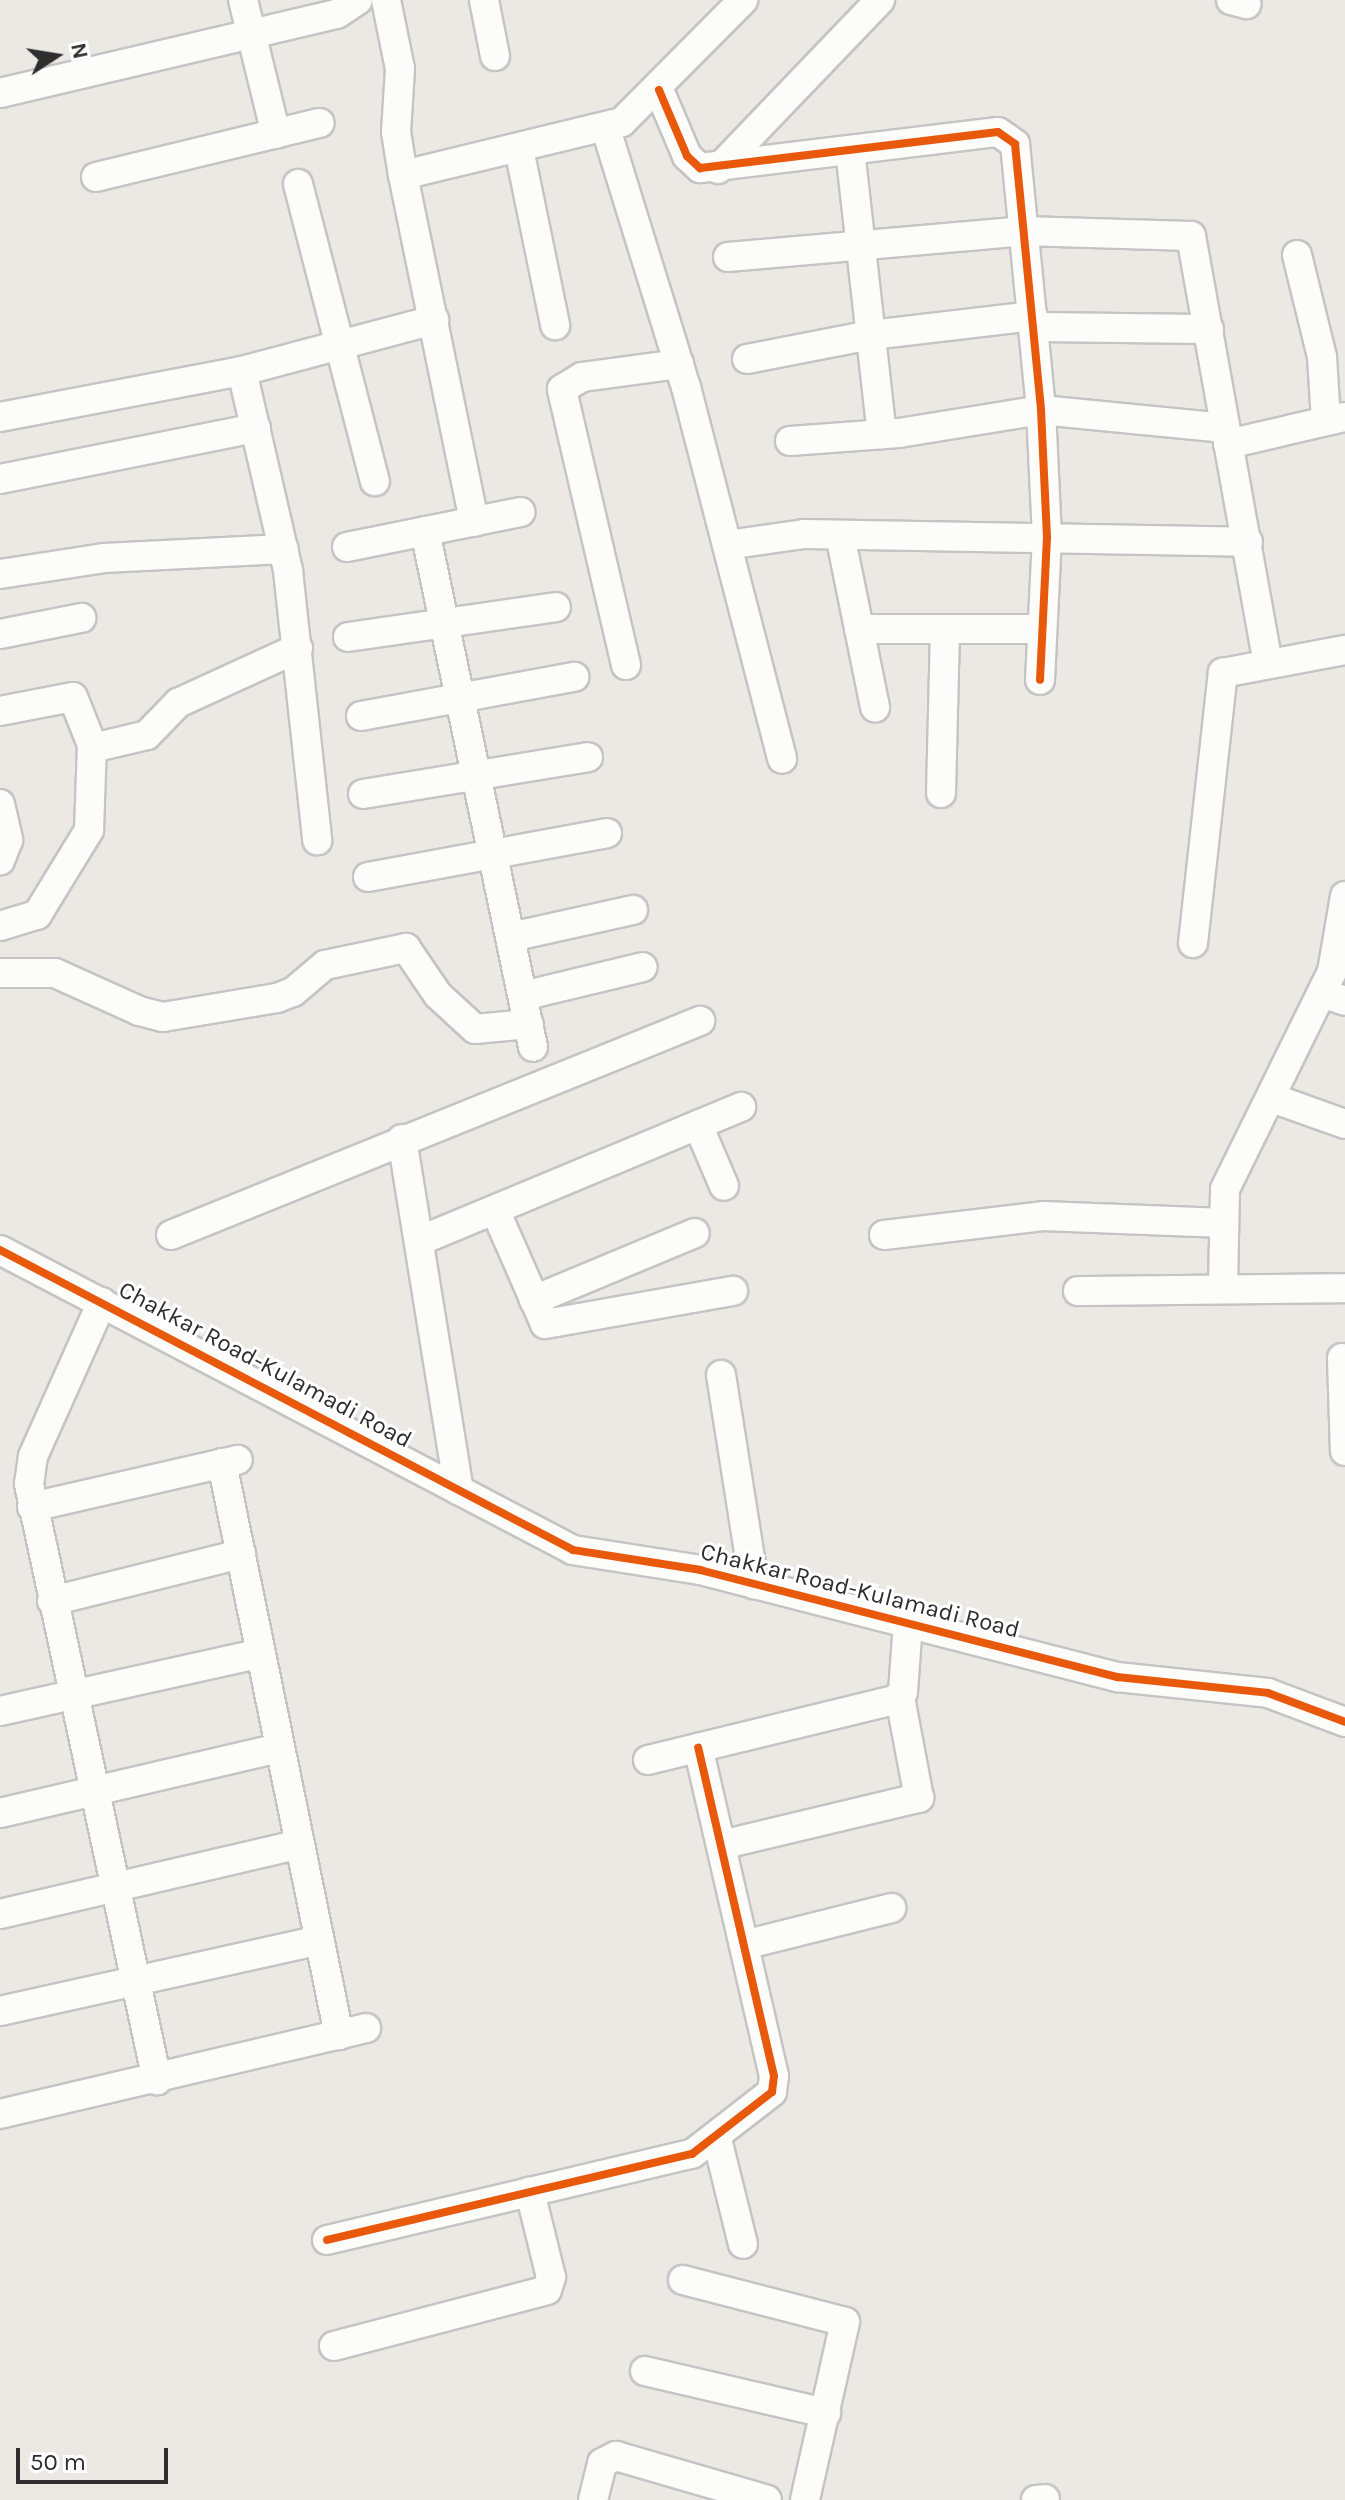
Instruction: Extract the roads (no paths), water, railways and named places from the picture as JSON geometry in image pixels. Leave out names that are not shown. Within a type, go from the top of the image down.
[{"type":"street","points":[[243,0],[276,134]]},
{"type":"street","points":[[0,93],[337,14],[358,0]]},
{"type":"street","points":[[386,0],[400,69],[396,132],[403,175],[474,522]]},
{"type":"street","points":[[484,0],[495,56]]},
{"type":"street","points":[[403,175],[606,129],[659,90],[743,0]]},
{"type":"street","points":[[718,169],[880,0]]},
{"type":"street","points":[[659,90],[687,156],[700,168],[718,169],[850,150],[1008,135],[1015,144],[1041,410],[1047,537],[1040,680]]},
{"type":"street","points":[[96,177],[320,123]]},
{"type":"street","points":[[606,129],[679,364],[782,759]]},
{"type":"street","points":[[519,149],[555,325]]},
{"type":"street","points":[[850,150],[882,434]]},
{"type":"street","points":[[298,184],[375,481]]},
{"type":"street","points":[[728,257],[1023,231],[1191,236],[1268,662]]},
{"type":"street","points":[[790,441],[882,434],[1041,410],[1227,436],[1336,419],[1297,255]]},
{"type":"street","points":[[0,417],[242,371],[434,320]]},
{"type":"street","points":[[747,359],[871,335],[1033,322],[1209,329]]},
{"type":"street","points":[[626,665],[562,389],[582,377],[679,364]]},
{"type":"street","points":[[242,371],[284,549],[298,648],[317,840]]},
{"type":"street","points":[[0,479],[256,428]]},
{"type":"street","points":[[347,547],[520,512]]},
{"type":"street","points":[[425,531],[528,1022]]},
{"type":"street","points":[[727,545],[789,535],[1248,542]]},
{"type":"street","points":[[840,535],[875,707]]},
{"type":"street","points":[[0,574],[104,558],[284,549]]},
{"type":"street","points":[[348,637],[556,607]]},
{"type":"street","points":[[0,634],[81,618]]},
{"type":"street","points":[[859,629],[1042,629]]},
{"type":"street","points":[[941,793],[945,630]]},
{"type":"street","points":[[92,745],[141,738],[178,703],[298,648]]},
{"type":"street","points":[[1193,943],[1221,678],[1228,669],[1345,650]]},
{"type":"street","points":[[361,716],[574,677]]},
{"type":"street","points":[[0,711],[73,697],[92,745],[89,830],[37,915],[0,926]]},
{"type":"street","points":[[363,794],[588,757]]},
{"type":"street","points":[[0,804],[8,840],[0,861]]},
{"type":"street","points":[[368,877],[493,857],[607,833]]},
{"type":"street","points":[[1223,1286],[1228,1183],[1272,1098],[1333,997],[1332,972],[1345,899]]},
{"type":"street","points":[[511,937],[633,910]]},
{"type":"street","points":[[0,973],[55,973],[163,1017],[285,995],[325,965],[406,948],[438,995],[475,1029],[528,1022],[643,967]]},
{"type":"street","points":[[171,1235],[700,1021]]},
{"type":"street","points":[[1272,1098],[1345,1124]]},
{"type":"street","points":[[419,1241],[741,1107]]},
{"type":"street","points":[[698,1125],[724,1186]]},
{"type":"street","points":[[402,1139],[459,1490]]},
{"type":"street","points":[[495,1210],[545,1324],[733,1291]]},
{"type":"street","points":[[884,1235],[1043,1216],[1224,1223]]},
{"type":"street","points":[[534,1300],[695,1233]]},
{"type":"street","name":"Chakkar Road-Kulamadi Road","points":[[0,1250],[573,1550],[754,1584],[1117,1677],[1268,1693],[1342,1721]]},
{"type":"street","points":[[1078,1291],[1223,1286],[1345,1288]]},
{"type":"street","points":[[102,1302],[28,1470],[32,1507],[118,1888],[157,2080]]},
{"type":"street","points":[[1342,1358],[1345,1451]]},
{"type":"street","points":[[721,1375],[754,1584]]},
{"type":"street","points":[[32,1507],[232,1461],[241,1554],[339,2035]]},
{"type":"street","points":[[52,1601],[241,1554]]},
{"type":"street","points":[[721,1845],[919,1798],[900,1697],[908,1623]]},
{"type":"street","points":[[0,1711],[261,1653]]},
{"type":"street","points":[[648,1760],[900,1697]]},
{"type":"street","points":[[0,1813],[280,1748]]},
{"type":"street","points":[[327,2240],[692,2154],[717,2139],[775,2086],[698,1748]]},
{"type":"street","points":[[0,1914],[300,1844]]},
{"type":"street","points":[[744,1945],[891,1908]]},
{"type":"street","points":[[0,2011],[319,1940]]},
{"type":"street","points":[[0,2114],[157,2080],[366,2028]]},
{"type":"street","points":[[717,2139],[743,2244]]},
{"type":"street","points":[[334,2346],[547,2290],[551,2277],[530,2192]]},
{"type":"street","points":[[683,2280],[845,2322],[805,2500]]},
{"type":"street","points":[[645,2371],[826,2413]]},
{"type":"street","points":[[593,2500],[602,2463],[616,2456],[767,2500]]},
{"type":"street","points":[[1036,2500],[1045,2499]]}]
